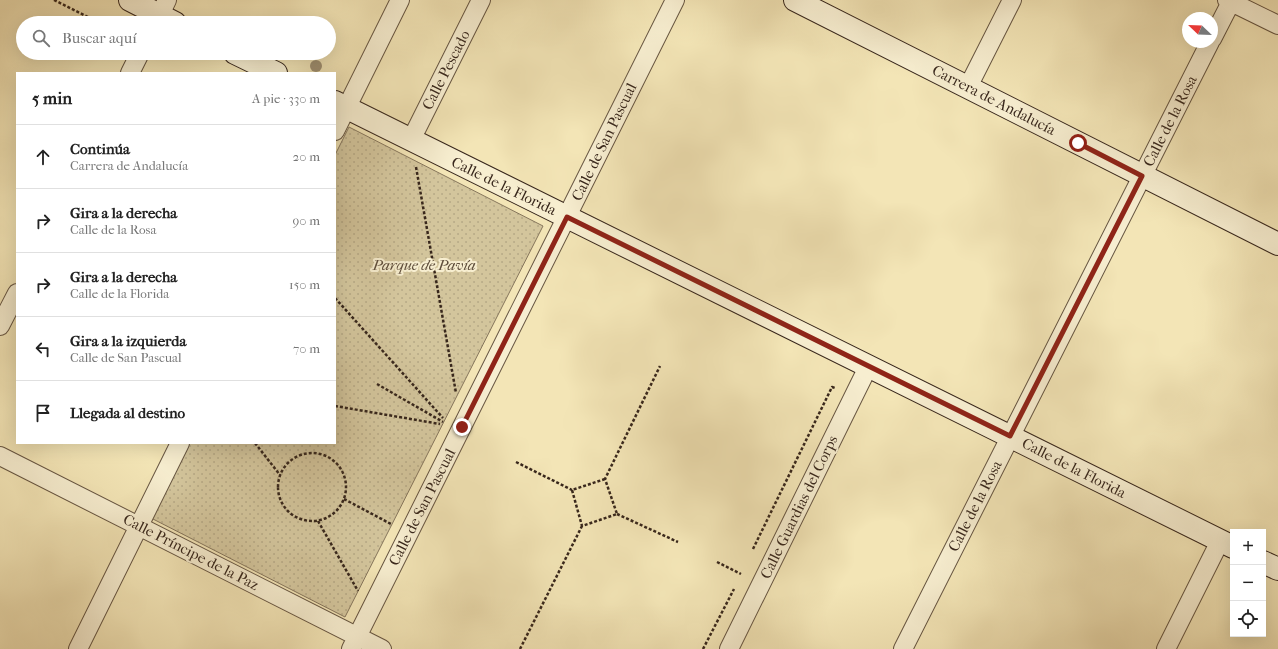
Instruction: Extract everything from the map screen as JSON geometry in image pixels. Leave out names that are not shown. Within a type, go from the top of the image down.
[{"type":"main road","points":[[130,0],[164,15]]},
{"type":"main road","name":"Carrera de Andalucía","points":[[795,0],[1278,244]]},
{"type":"main road","points":[[249,60],[274,72]]},
{"type":"main road","name":"Calle de la Florida","points":[[341,105],[869,365],[1227,544]]},
{"type":"main road","points":[[1266,563],[1278,569]]},
{"type":"street","points":[[336,127],[341,105],[400,0]]},
{"type":"street","name":"Calle Pescado","points":[[411,140],[481,0]]},
{"type":"street","name":"Calle de San Pascual","points":[[354,643],[675,0]]},
{"type":"street","points":[[968,87],[1012,0]]},
{"type":"street","points":[[1218,26],[1230,1],[1278,25]]},
{"type":"street","name":"Calle de la Rosa","points":[[903,649],[1207,48]]},
{"type":"street","points":[[130,72],[136,60]]},
{"type":"street","points":[[0,326],[16,295]]},
{"type":"street","name":"Calle Guardias del Corps","points":[[728,649],[869,365]]},
{"type":"street","points":[[78,649],[180,444]]},
{"type":"street","name":"Calle Príncipe de la Paz","points":[[0,456],[139,525],[354,643],[382,649]]},
{"type":"street","points":[[1166,649],[1227,544]]},
{"type":"path","points":[[54,0],[86,16]]},
{"type":"path","points":[[415,161],[456,394]]},
{"type":"path","points":[[336,299],[444,422]]},
{"type":"path","points":[[617,514],[606,479],[660,366]]},
{"type":"path","points":[[377,384],[444,422]]},
{"type":"path","points":[[336,406],[444,422]]},
{"type":"path","points":[[256,444],[280,475]]},
{"type":"path","points":[[306,454],[324,456],[338,465],[344,476],[346,487],[344,499],[334,513],[318,521],[308,522],[289,513],[283,505],[279,495],[278,485],[280,475],[286,465],[296,457],[306,454]]},
{"type":"path","points":[[516,462],[572,490],[606,479]]},
{"type":"path","points":[[520,649],[582,526],[572,490]]},
{"type":"path","points":[[344,499],[392,524]]},
{"type":"path","points":[[582,526],[617,514],[678,542]]},
{"type":"path","points":[[318,521],[359,592]]},
{"type":"path","points":[[718,562],[741,574]]},
{"type":"green space","name":"Parque de Pavía","points":[[349,127],[543,226],[345,617],[151,518],[188,444],[336,444],[336,153]]},
{"type":"route","points":[[462,427],[567,217],[1010,436],[1142,176],[1078,143]]}]
